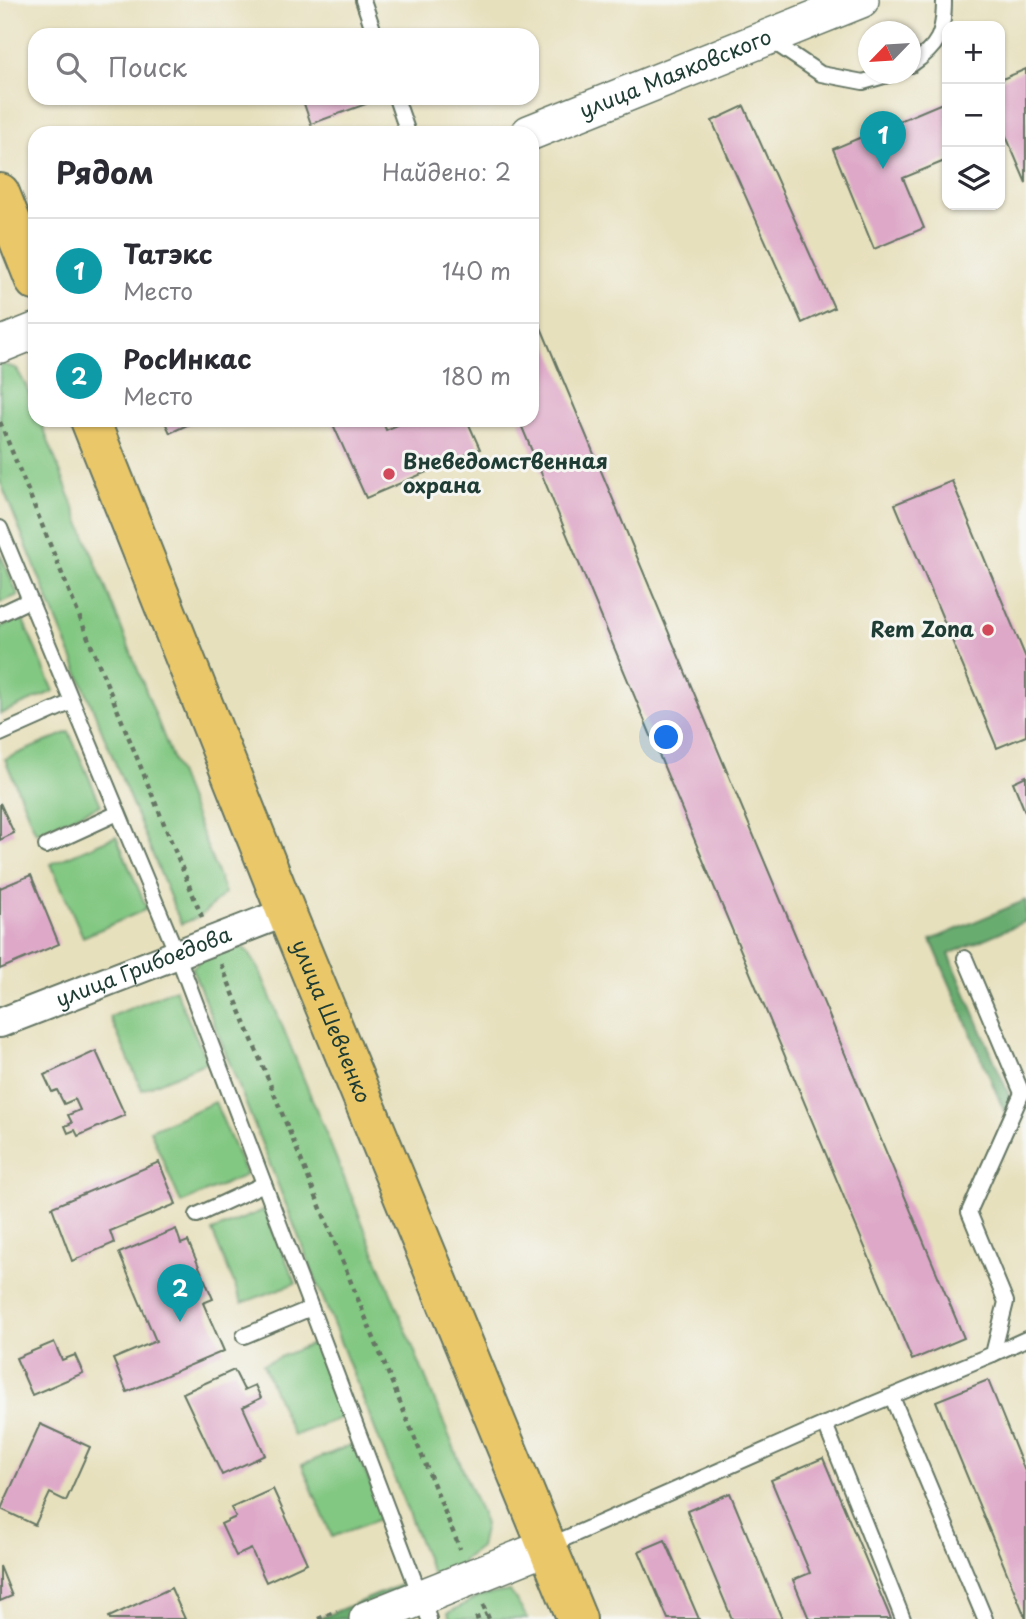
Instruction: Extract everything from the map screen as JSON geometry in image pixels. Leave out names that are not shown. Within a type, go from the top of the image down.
[{"type":"main road","points":[[0,193],[28,263]]},
{"type":"main road","name":"улица Шевченко","points":[[93,427],[286,912],[577,1619]]},
{"type":"street","name":"улица Маяковского","points":[[539,129],[861,0]]},
{"type":"street","points":[[0,345],[28,334]]},
{"type":"street","name":"улица Грибоедова","points":[[0,1023],[286,912]]},
{"type":"street","points":[[367,1619],[425,1608],[547,1547]]},
{"type":"lane","points":[[363,0],[373,28]]},
{"type":"lane","points":[[921,58],[930,52],[944,26],[944,0]]},
{"type":"lane","points":[[770,37],[821,75],[858,81]]},
{"type":"lane","points":[[398,105],[406,126]]},
{"type":"lane","points":[[0,528],[177,954],[425,1608]]},
{"type":"lane","points":[[0,614],[30,600]]},
{"type":"lane","points":[[0,734],[72,702]]},
{"type":"lane","points":[[46,846],[118,813]]},
{"type":"lane","points":[[965,958],[1022,1093],[970,1212],[1006,1302],[993,1354]]},
{"type":"lane","points":[[197,1215],[264,1184]]},
{"type":"lane","points":[[244,1336],[311,1308]]},
{"type":"lane","points":[[547,1547],[1026,1339]]},
{"type":"lane","points":[[892,1397],[985,1619]]},
{"type":"lane","points":[[825,1424],[903,1619]]},
{"type":"path","points":[[0,422],[455,1537]]},
{"type":"path","points":[[475,1619],[488,1617]]},
{"type":"green space","points":[[0,364],[16,368],[28,391],[28,427],[43,427],[225,893],[201,916],[181,924],[0,481]]},
{"type":"green space","points":[[0,553],[18,595],[0,603]]},
{"type":"green space","points":[[22,618],[54,691],[0,714],[0,627]]},
{"type":"green space","points":[[69,732],[101,805],[36,833],[5,759]]},
{"type":"green space","points":[[116,836],[147,909],[83,937],[51,864]]},
{"type":"green space","points":[[1026,900],[1026,921],[949,954],[1015,1109],[1005,1113],[931,940]]},
{"type":"green space","points":[[238,944],[248,952],[259,969],[485,1524],[480,1547],[464,1559],[459,1568],[434,1578],[192,968],[215,948]]},
{"type":"green space","points":[[175,989],[207,1062],[142,1090],[110,1017]]},
{"type":"green space","points":[[215,1102],[246,1175],[181,1203],[150,1130]]},
{"type":"green space","points":[[264,1210],[296,1283],[242,1303],[212,1231]]},
{"type":"green space","points":[[314,1343],[346,1416],[293,1436],[263,1364]]},
{"type":"green space","points":[[353,1444],[385,1517],[332,1537],[302,1465]]},
{"type":"green space","points":[[405,1583],[412,1600],[367,1619],[318,1619]]},
{"type":"green space","points":[[510,1591],[528,1619],[450,1619],[448,1613],[480,1596]]},
{"type":"building","points":[[1026,69],[1026,183],[1005,136],[1005,78]]},
{"type":"building","points":[[942,103],[942,162],[903,178],[924,228],[874,249],[833,149]]},
{"type":"building","points":[[304,105],[363,105],[311,124]]},
{"type":"building","points":[[744,106],[834,308],[802,323],[712,121]]},
{"type":"building","points":[[539,323],[964,1338],[912,1360],[522,427],[539,427]]},
{"type":"building","points":[[167,427],[183,427],[170,433]]},
{"type":"building","name":"Вневедомственная охрана","points":[[334,427],[385,427],[386,430],[393,427],[470,427],[480,449],[366,498]]},
{"type":"building","points":[[952,481],[1026,658],[1026,736],[997,748],[895,504]]},
{"type":"building","points":[[1026,776],[1026,814],[1013,782]]},
{"type":"building","points":[[0,803],[14,833],[0,840]]},
{"type":"building","points":[[31,875],[59,944],[0,969],[0,888]]},
{"type":"building","points":[[96,1051],[125,1115],[78,1136],[75,1130],[68,1133],[65,1126],[72,1123],[68,1115],[80,1110],[75,1099],[64,1104],[57,1090],[52,1092],[44,1075]]},
{"type":"building","points":[[159,1162],[176,1204],[110,1231],[114,1243],[72,1261],[52,1207]]},
{"type":"building","points":[[176,1229],[181,1244],[188,1241],[213,1299],[203,1303],[224,1351],[127,1392],[113,1359],[156,1341],[119,1253]]},
{"type":"building","points":[[54,1342],[62,1360],[75,1355],[83,1373],[32,1395],[16,1358]]},
{"type":"building","points":[[234,1370],[244,1390],[255,1385],[261,1398],[243,1407],[265,1455],[222,1475],[183,1393]]},
{"type":"building","points":[[988,1380],[1026,1474],[1026,1619],[936,1401]]},
{"type":"building","points":[[40,1424],[90,1447],[66,1501],[50,1493],[35,1525],[1,1509]]},
{"type":"building","points":[[823,1458],[891,1619],[809,1619],[793,1580],[810,1573],[771,1480]]},
{"type":"building","points":[[273,1489],[307,1563],[266,1582],[251,1549],[236,1556],[221,1524],[236,1517],[231,1508]]},
{"type":"building","points":[[730,1493],[782,1619],[732,1619],[687,1511]]},
{"type":"building","points":[[665,1540],[699,1619],[668,1619],[639,1551]]},
{"type":"building","points":[[0,1566],[12,1596],[0,1601]]},
{"type":"building","points":[[171,1588],[185,1619],[109,1617]]},
{"type":"place","name":"Татэкс","points":[[883,169]]},
{"type":"place","name":"Вневедомственная охрана","points":[[389,474]]},
{"type":"place","name":"Rem Zona","points":[[988,630]]},
{"type":"place","name":"РосИнкас","points":[[180,1322]]}]
